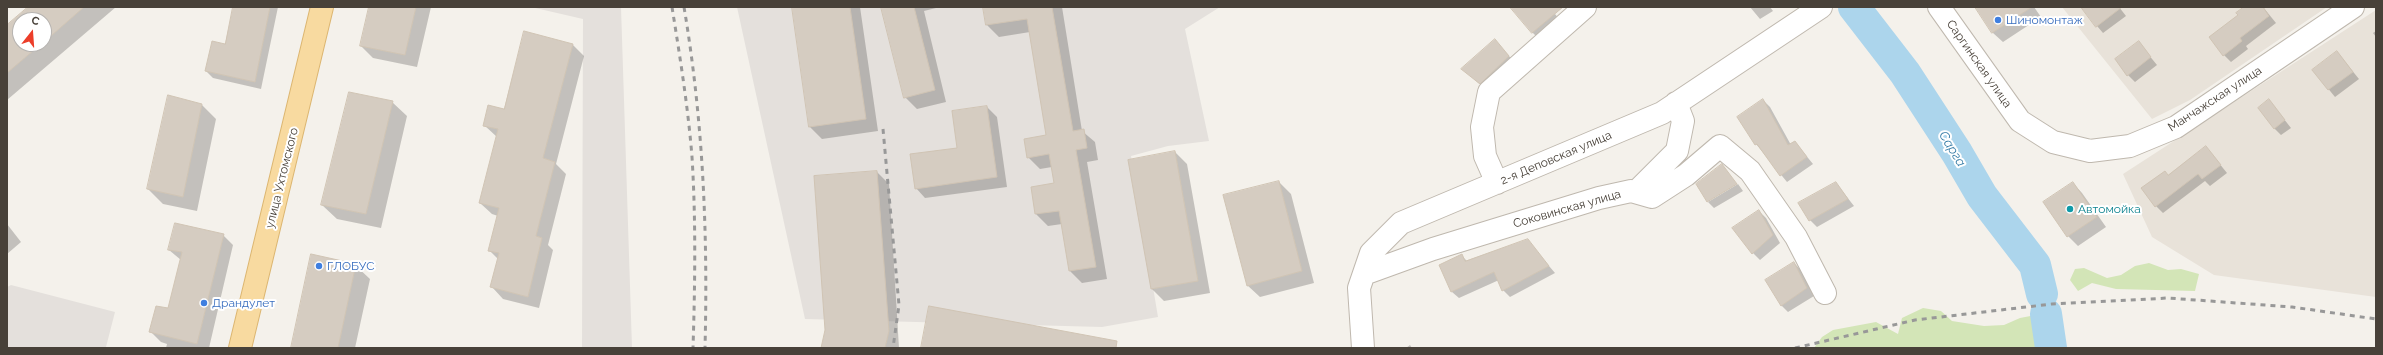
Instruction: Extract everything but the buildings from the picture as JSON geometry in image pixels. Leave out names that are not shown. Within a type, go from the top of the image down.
[{"type":"main road","name":"улица Ухтомского","points":[[240,348],[322,7]]},
{"type":"street","points":[[1497,183],[1485,156],[1482,127],[1489,92],[1585,7]]},
{"type":"street","name":"2-я Деповская улица","points":[[1363,348],[1360,288],[1364,274],[1371,253],[1401,224],[1662,113],[1822,7]]},
{"type":"street","name":"Саргинская улица","points":[[1939,7],[2020,121]]},
{"type":"street","name":"Манчажская улица","points":[[2020,121],[2053,142],[2090,151],[2130,146],[2176,127],[2353,7]]},
{"type":"street","points":[[1636,192],[1677,151],[1683,121],[1676,104]]},
{"type":"street","name":"Соковинская улица","points":[[1364,274],[1433,249],[1488,234],[1547,213],[1599,198],[1631,191],[1652,197],[1686,175],[1720,146],[1750,171],[1796,238],[1825,293]]},
{"type":"shaded area","points":[[531,7],[621,7],[632,348],[582,348],[583,19]]},
{"type":"shaded area","points":[[737,7],[1220,7],[1185,29],[1209,141],[1168,146],[1131,156],[1158,317],[1102,327],[805,319]]},
{"type":"shaded area","points":[[2062,7],[2327,7],[2190,100],[2152,119]]},
{"type":"shaded area","points":[[2376,10],[2376,297],[2214,275],[2152,237],[2123,174]]},
{"type":"shaded area","points":[[11,285],[115,312],[106,347],[7,348],[7,287]]},
{"type":"green space","points":[[2149,263],[2168,270],[2181,269],[2199,274],[2195,291],[2116,289],[2092,283],[2078,291],[2070,280],[2075,269],[2084,268],[2107,278],[2121,275],[2135,266]]},
{"type":"green space","points":[[1923,308],[1941,311],[1952,321],[1984,326],[2004,325],[2020,318],[2041,314],[2050,319],[2056,348],[1814,348],[1822,337],[1833,330],[1876,322],[1898,334],[1902,318]]},
{"type":"waterway","name":"Сарга","points":[[1854,7],[1905,73],[1957,153],[1982,196],[2035,265],[2042,294]]},
{"type":"waterway","name":"Сарга","points":[[2046,314],[2051,348]]},
{"type":"railway","points":[[672,7],[681,63],[692,157],[695,253],[693,348]]},
{"type":"railway","points":[[684,7],[696,92],[703,177],[706,262],[705,348]]},
{"type":"railway","points":[[883,129],[899,305],[893,348]]},
{"type":"railway","points":[[1795,348],[1915,320],[2052,304],[2168,298],[2292,307],[2376,319]]},
{"type":"place","name":"Шиномонтаж","points":[[1998,20]]},
{"type":"place","name":"Автомойка","points":[[2070,209]]},
{"type":"place","name":"ГЛОБУС","points":[[319,266]]},
{"type":"place","name":"Драндулет","points":[[204,303]]}]
